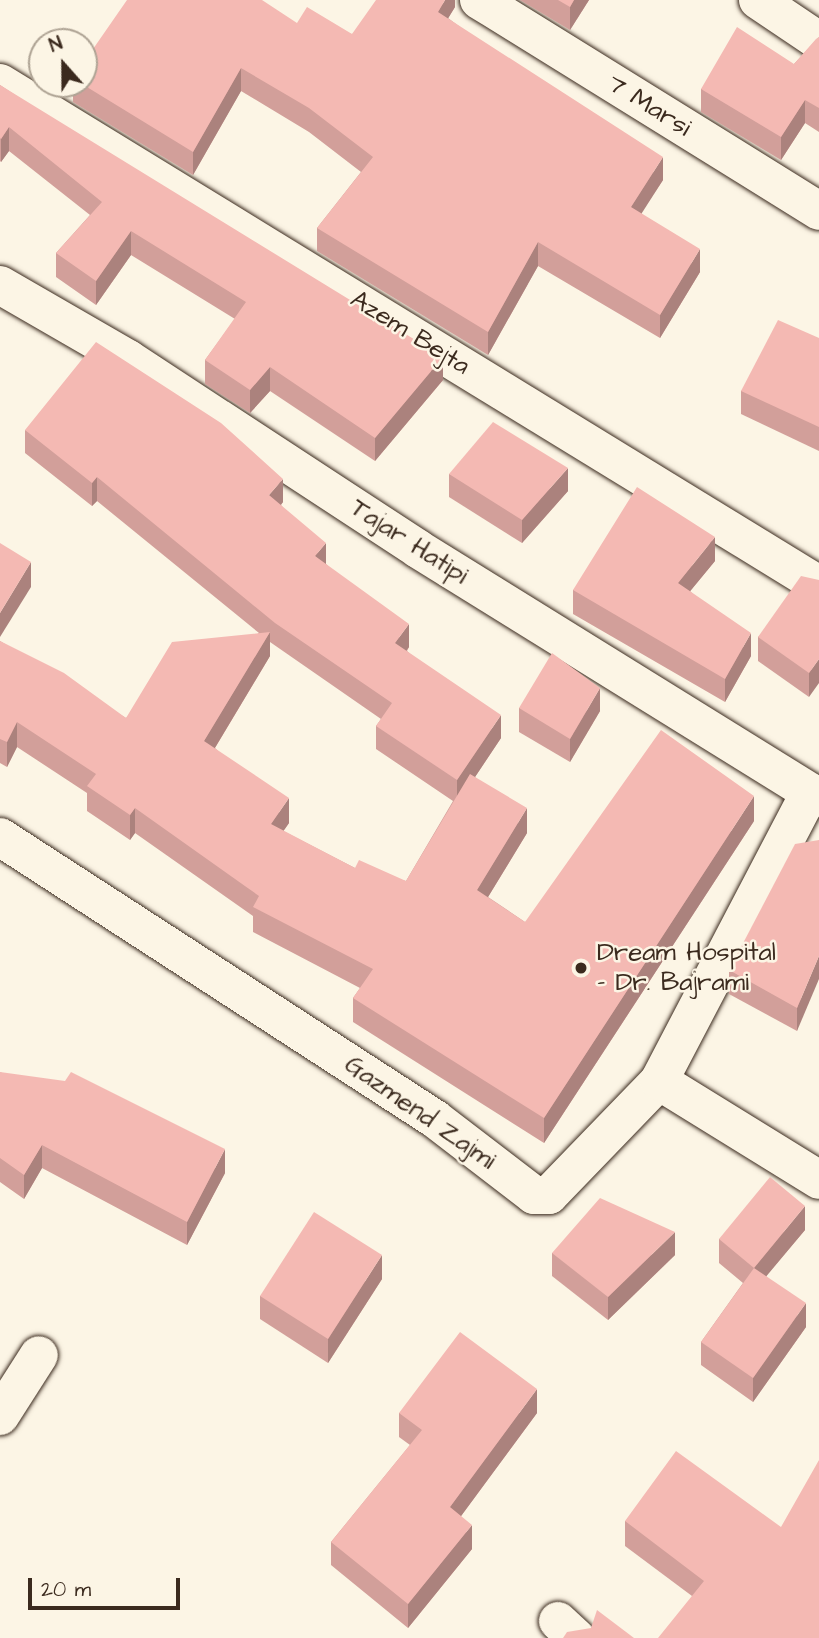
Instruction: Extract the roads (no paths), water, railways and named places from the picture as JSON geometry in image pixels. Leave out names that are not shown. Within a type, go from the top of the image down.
[{"type":"street","name":"7 Marsi","points":[[479,0],[819,211]]},
{"type":"street","points":[[758,0],[819,41]]},
{"type":"street","name":"Azem Bejta","points":[[0,83],[819,585]]},
{"type":"street","name":"Tajar Hatipi","points":[[0,285],[128,359],[418,550],[815,795]]},
{"type":"street","name":"Gazmend Zajmi","points":[[0,837],[435,1119],[534,1195],[549,1195],[659,1081],[815,795]]},
{"type":"street","points":[[659,1081],[819,1181]]},
{"type":"street","points":[[0,1416],[39,1355]]},
{"type":"place","name":"Dream Hospital - Dr. Bajrami","points":[[581,968]]}]
